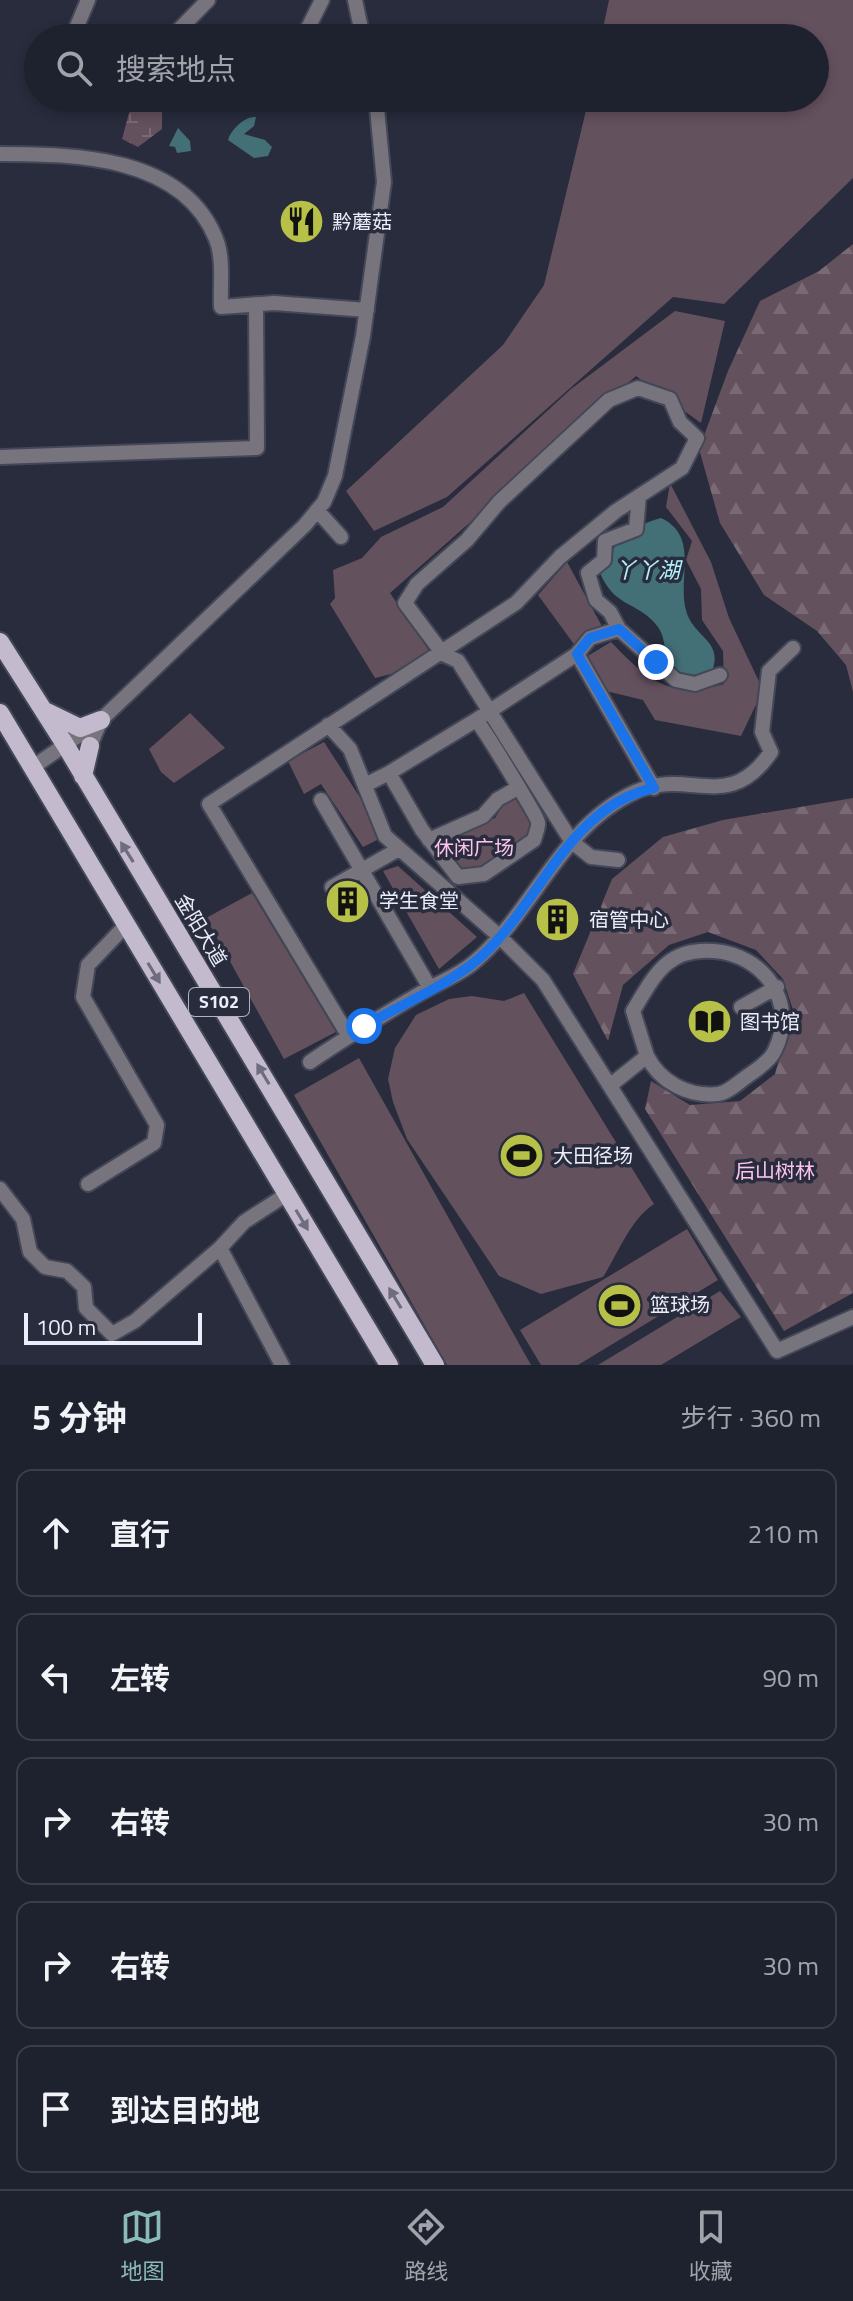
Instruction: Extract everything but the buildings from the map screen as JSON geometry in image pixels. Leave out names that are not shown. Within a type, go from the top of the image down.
[{"type":"main road","name":"金阳大道","points":[[0,642],[8,673],[44,711],[83,776],[91,828],[126,925],[389,1365]]},
{"type":"main road","points":[[44,711],[80,728],[101,720]]},
{"type":"main road","name":"金阳大道","points":[[0,713],[33,767],[91,828],[435,1365]]},
{"type":"main road","points":[[83,776],[90,746]]},
{"type":"street","points":[[78,24],[88,0]]},
{"type":"street","points":[[185,24],[208,0]]},
{"type":"street","points":[[310,24],[322,0]]},
{"type":"street","points":[[355,0],[360,24]]},
{"type":"street","points":[[33,767],[101,720],[317,510],[335,476],[367,310],[384,182],[377,112]]},
{"type":"street","points":[[0,154],[91,158],[144,171],[189,198],[217,241],[221,307],[256,304],[367,310]]},
{"type":"street","points":[[0,457],[257,448],[256,304]]},
{"type":"street","points":[[348,1035],[209,804],[443,654],[516,603],[560,557],[639,496],[682,468],[697,438],[680,422],[670,399],[638,388],[609,400],[417,584],[405,603],[443,654],[458,661],[572,842],[591,857],[618,860]]},
{"type":"street","points":[[639,496],[636,529],[605,541],[604,560],[588,573],[596,600],[610,612],[619,629],[676,680],[695,684],[720,675]]},
{"type":"street","points":[[317,510],[341,537]]},
{"type":"street","points":[[365,785],[476,720],[577,654],[590,638],[619,629]]},
{"type":"street","points":[[310,1062],[348,1035],[471,964],[517,918],[572,842],[589,824],[635,792],[702,784],[727,788],[756,775],[771,752],[762,732],[769,671],[793,648]]},
{"type":"street","points":[[577,654],[654,788]]},
{"type":"street","points":[[90,746],[101,720]]},
{"type":"street","points":[[389,773],[402,801],[458,877],[484,874],[510,859],[534,840],[538,823],[529,802],[516,789],[485,729],[476,720]]},
{"type":"street","points":[[328,725],[350,749],[385,836],[499,936],[543,980],[612,1084],[780,1358],[853,1317]]},
{"type":"street","points":[[429,840],[483,816],[498,799],[516,789]]},
{"type":"street","points":[[321,800],[430,988]]},
{"type":"street","points":[[332,887],[399,849]]},
{"type":"street","points":[[88,1184],[154,1143],[157,1125],[83,997],[88,965],[126,925]]},
{"type":"street","points":[[700,949],[732,952],[766,974],[777,987],[783,1011],[775,1051],[759,1068],[720,1094],[675,1086],[666,1081],[647,1056],[633,1011],[661,965],[700,949]]},
{"type":"street","points":[[741,1007],[777,987]]},
{"type":"street","points":[[612,1084],[647,1056]]},
{"type":"street","points":[[0,1189],[23,1219],[30,1252],[45,1267],[67,1271],[84,1287],[86,1308],[112,1334],[135,1321],[220,1248],[244,1222],[287,1194]]},
{"type":"street","points":[[220,1248],[282,1365]]},
{"type":"green space","points":[[609,0],[853,0],[853,178],[724,304],[673,297],[447,497],[374,531],[346,491],[503,345],[544,285],[586,112],[829,112],[829,24],[604,24]]},
{"type":"green space","points":[[129,112],[162,112],[162,129],[138,147],[122,139]]},
{"type":"green space","points":[[853,244],[853,692],[846,665],[817,631],[764,595],[720,523],[699,449],[728,371],[760,301],[819,271]]},
{"type":"green space","points":[[675,311],[725,321],[701,423],[636,376],[390,593],[429,651],[391,674],[375,678],[330,604],[335,598],[333,570],[362,558],[381,537],[443,507],[571,389]]},
{"type":"green space","points":[[670,483],[711,562],[729,618],[763,690],[741,736],[655,720],[643,700],[606,691],[586,657],[611,642],[649,676],[674,688],[688,690],[724,684],[723,651],[702,620],[701,589],[686,560],[692,541],[666,507]]},
{"type":"green space","points":[[567,562],[604,630],[576,647],[538,595]]},
{"type":"green space","points":[[190,713],[225,748],[174,783],[161,772],[149,749]]},
{"type":"green space","points":[[324,742],[385,836],[363,847],[321,784],[304,794],[288,761]]},
{"type":"green space","name":"休闲广场","points":[[509,794],[531,811],[530,829],[523,841],[476,868],[453,867],[442,850],[465,829],[495,818]]},
{"type":"green space","name":"后山树林","points":[[853,798],[853,1293],[784,1331],[645,1109],[651,1081],[690,1105],[740,1101],[775,1074],[793,1010],[783,979],[756,950],[708,932],[669,945],[623,985],[608,1041],[573,974],[612,879],[663,837],[723,820]]},
{"type":"green space","points":[[398,866],[477,937],[439,969],[383,871]]},
{"type":"green space","points":[[252,893],[336,1032],[284,1059],[206,918]]},
{"type":"green space","name":"大田径场","points":[[524,993],[654,1204],[638,1219],[603,1277],[541,1294],[499,1276],[407,1139],[388,1079],[395,1048],[416,1015],[449,999],[472,996],[504,1001]]},
{"type":"green space","points":[[359,1058],[531,1365],[447,1365],[294,1095]]},
{"type":"green space","name":"篮球场","points":[[687,1229],[718,1280],[578,1365],[541,1365],[520,1330]]},
{"type":"green space","points":[[720,1291],[741,1317],[661,1365],[598,1365]]},
{"type":"water","points":[[256,117],[254,126],[244,134],[265,140],[272,147],[268,156],[254,158],[228,140],[239,124]]},
{"type":"water","points":[[178,128],[190,141],[191,151],[177,153],[175,147],[169,146]]},
{"type":"water","name":"丫丫湖","points":[[661,518],[673,526],[684,547],[686,610],[690,620],[712,647],[714,664],[710,676],[688,679],[675,673],[668,662],[658,627],[613,593],[600,573],[609,554],[623,538]]},
{"type":"place","name":"黔蘑菇","points":[[301,222]]},
{"type":"place","name":"学生食堂","points":[[348,901]]},
{"type":"place","name":"宿管中心","points":[[558,920]]},
{"type":"place","name":"图书馆","points":[[709,1022]]},
{"type":"place","name":"大田径场","points":[[522,1156]]},
{"type":"place","name":"篮球场","points":[[619,1305]]},
{"type":"route","points":[[364,1026],[471,964],[517,918],[557,858],[589,824],[635,792],[654,788],[577,654],[590,638],[619,629],[656,662]]}]
